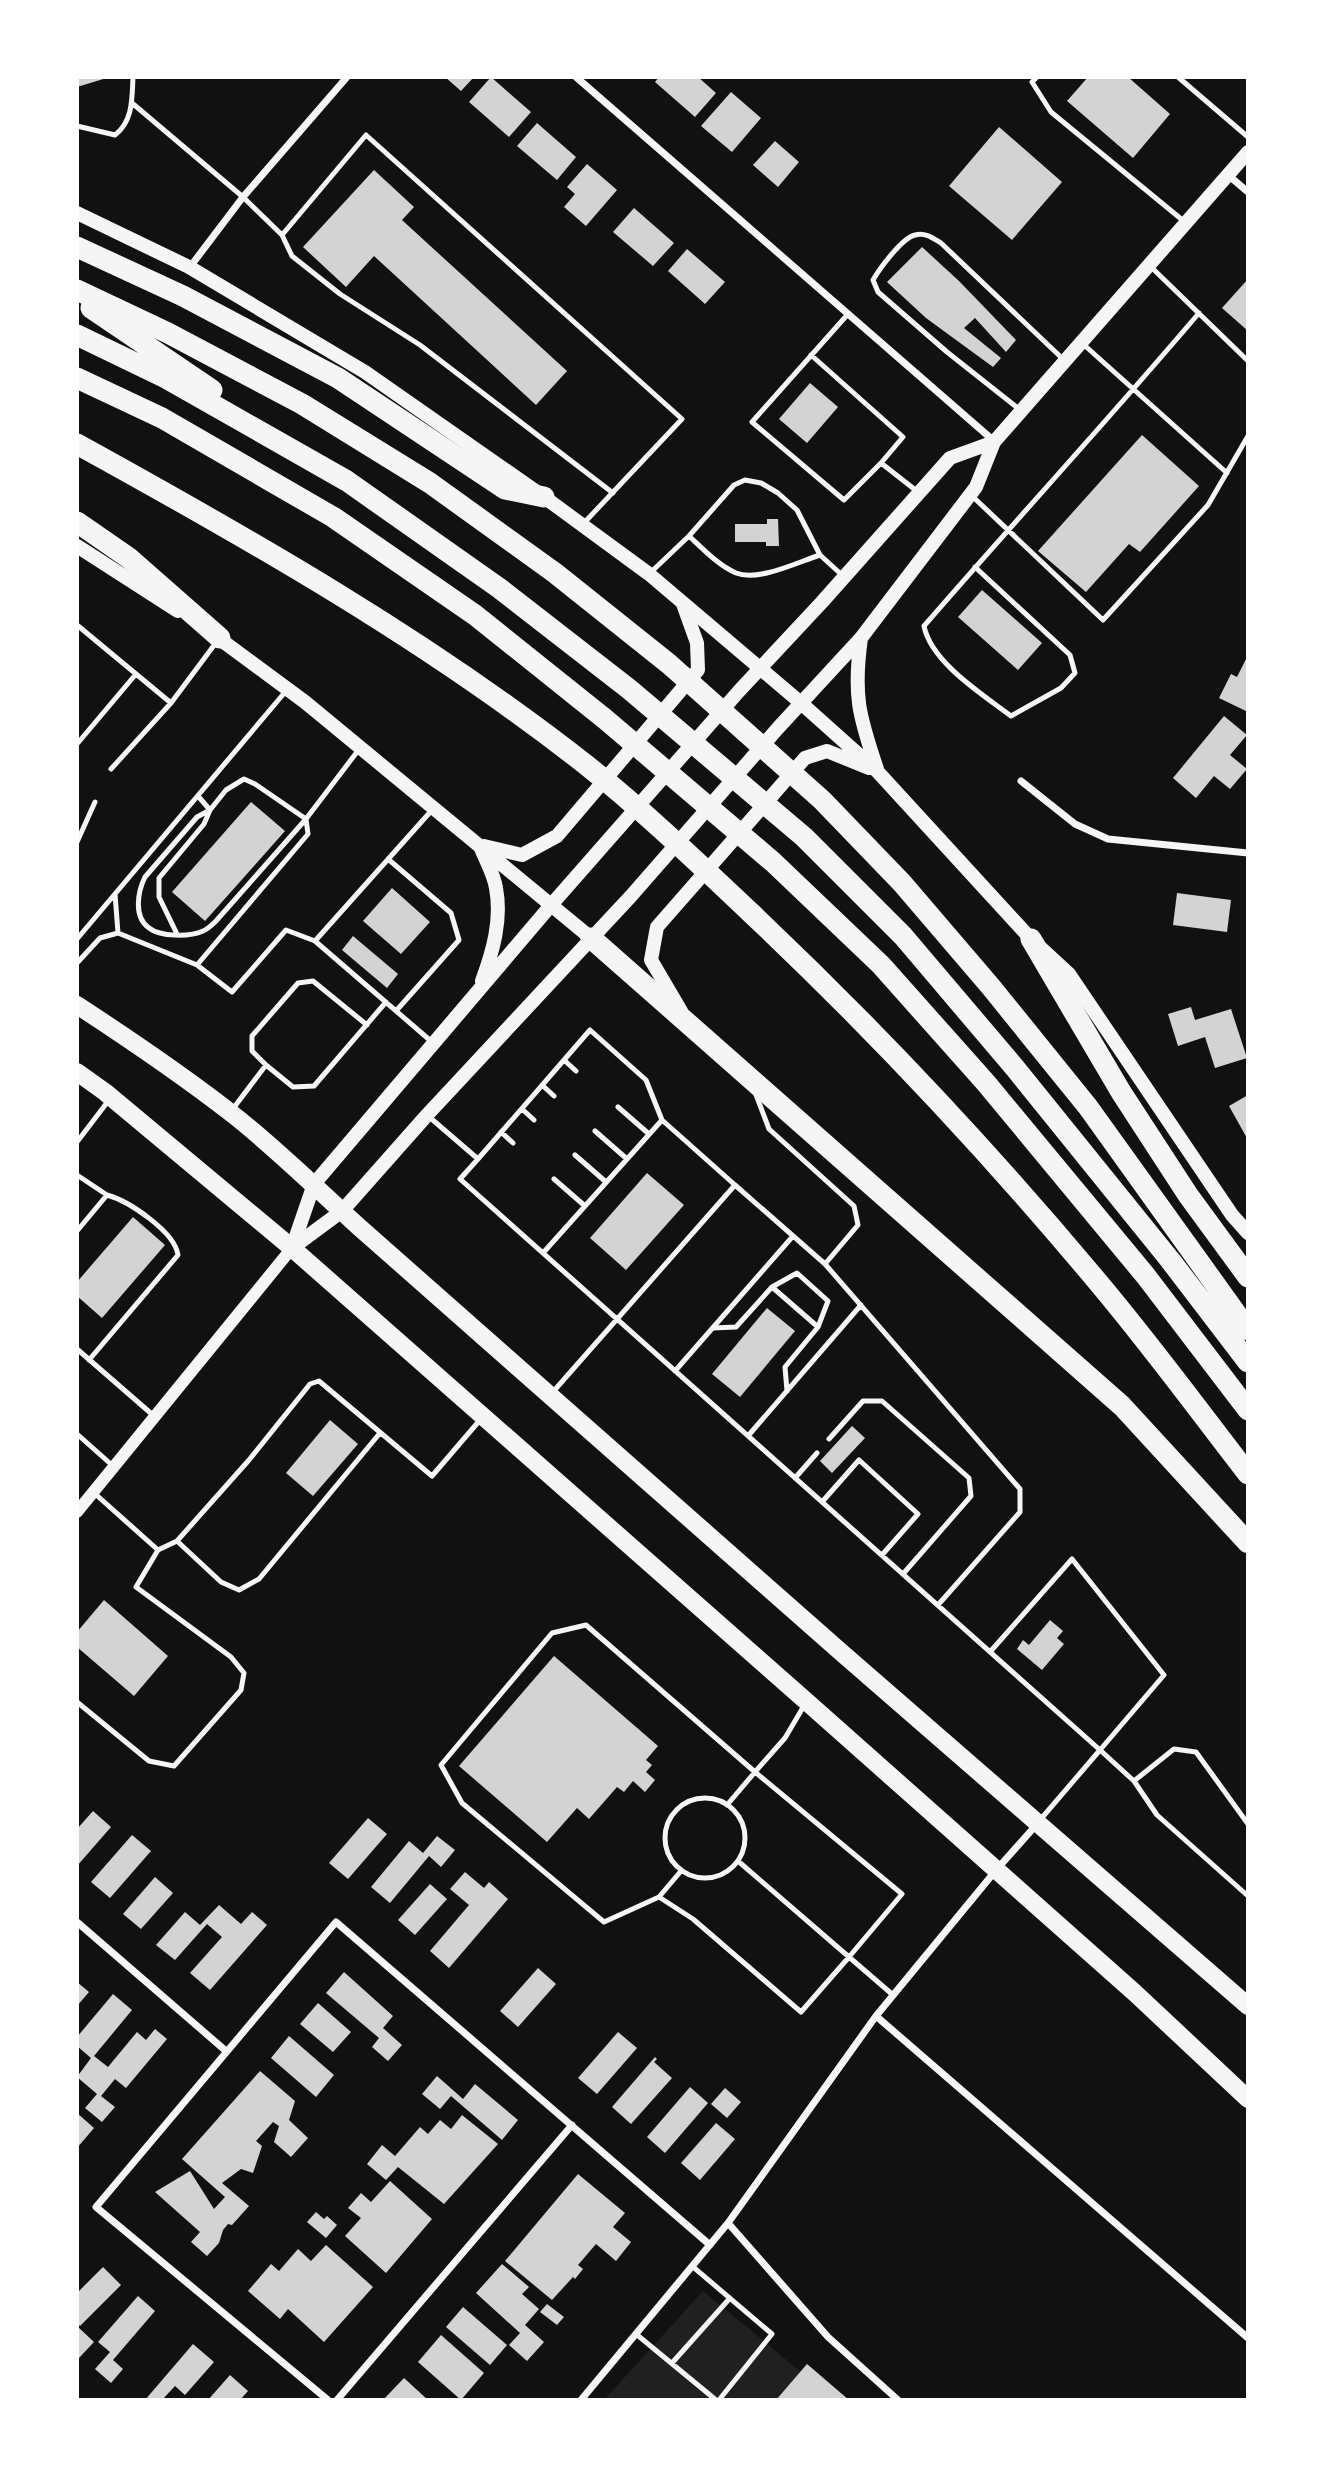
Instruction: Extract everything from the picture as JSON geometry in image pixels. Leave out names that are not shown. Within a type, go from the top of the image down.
[{"type":"highway","points":[[77,247],[183,296],[338,378],[505,489],[544,497]]},
{"type":"highway","points":[[77,290],[168,333],[302,404],[430,483],[555,573],[689,682],[822,800],[902,883],[1088,1107],[1248,1330]]},
{"type":"highway","points":[[77,299],[499,587],[629,689],[804,837],[903,936],[1015,1068],[1170,1260],[1248,1362]]},
{"type":"highway","points":[[77,335],[166,378],[347,481]]},
{"type":"highway","points":[[77,378],[162,418],[333,517],[475,615],[605,719],[773,862],[881,965],[986,1083],[1145,1275],[1248,1410]]},
{"type":"highway","points":[[77,444],[248,538],[326,586],[479,687],[586,765],[707,872],[815,974],[928,1090],[1010,1179],[1104,1290],[1248,1475]]},
{"type":"highway","points":[[77,522],[129,558],[220,638]]},
{"type":"highway","points":[[591,937],[1122,1406],[1248,1543]]},
{"type":"highway","points":[[1031,939],[1121,1092],[1188,1195],[1248,1277]]},
{"type":"main road","points":[[292,1248],[342,1211],[427,1115],[631,896],[860,638],[976,486],[994,442],[1248,152]]},
{"type":"main road","points":[[77,213],[190,267],[365,372],[649,574],[801,703],[877,771],[1031,939],[1069,974],[1232,1215],[1248,1233]]},
{"type":"main road","points":[[292,1248],[314,1184],[552,904],[739,691],[950,458],[994,442]]},
{"type":"main road","points":[[77,546],[220,638],[288,689],[591,937]]},
{"type":"main road","points":[[480,844],[523,855],[556,836],[698,670],[697,643],[682,602]]},
{"type":"main road","points":[[860,638],[855,680],[860,719],[877,771]]},
{"type":"main road","points":[[688,1023],[651,960],[657,927],[805,758],[827,751],[877,771]]},
{"type":"main road","points":[[479,989],[491,957],[498,926],[496,887],[480,844]]},
{"type":"main road","points":[[77,1005],[230,1112],[842,1653],[1248,2006]]},
{"type":"main road","points":[[77,1072],[292,1248],[997,1869],[1248,2099]]},
{"type":"street","points":[[190,267],[243,197],[347,77]]},
{"type":"street","points":[[576,77],[994,442]]},
{"type":"street","points":[[1228,175],[1248,192]]},
{"type":"street","points":[[1021,781],[1075,824],[1108,839],[1248,853]]},
{"type":"street","points":[[77,1512],[292,1248]]},
{"type":"street","points":[[581,2400],[728,2223],[876,2016],[1038,1822]]},
{"type":"street","points":[[77,1922],[226,2051]]},
{"type":"street","points":[[328,2400],[96,2207],[336,1922],[710,2245]]},
{"type":"street","points":[[876,2016],[1248,2338]]},
{"type":"street","points":[[337,2400],[572,2125]]},
{"type":"street","points":[[728,2223],[828,2337],[898,2400]]},
{"type":"lane","points":[[77,126],[115,135],[126,127],[132,103],[133,77]]},
{"type":"lane","points":[[1037,77],[1032,82],[1051,112],[1186,223]]},
{"type":"lane","points":[[1178,77],[1248,137]]},
{"type":"lane","points":[[132,103],[243,197],[282,235],[292,256],[340,294],[420,345],[613,493]]},
{"type":"lane","points":[[282,235],[366,135],[682,419],[582,525]]},
{"type":"lane","points":[[1021,411],[938,345],[878,292],[873,280],[880,269],[908,238],[917,234],[930,236],[953,252],[1065,361]]},
{"type":"lane","points":[[1149,265],[1248,360]]},
{"type":"lane","points":[[975,567],[1070,655],[1075,673],[1061,688],[1011,716],[958,675],[927,640],[924,626],[975,567],[1008,529],[1134,389],[1199,313]]},
{"type":"lane","points":[[811,355],[903,437],[844,500],[752,422],[811,355],[848,314]]},
{"type":"lane","points":[[1081,342],[1227,473]]},
{"type":"lane","points":[[970,494],[1104,620],[1208,505],[1248,436]]},
{"type":"lane","points":[[881,463],[919,493]]},
{"type":"lane","points":[[649,574],[689,536],[734,485],[745,480],[761,483],[797,510],[820,555],[844,577]]},
{"type":"lane","points":[[689,536],[719,563],[739,574],[765,574],[820,555]]},
{"type":"lane","points":[[77,625],[170,703]]},
{"type":"lane","points":[[111,769],[170,703],[220,638]]},
{"type":"lane","points":[[77,744],[136,674]]},
{"type":"lane","points":[[77,939],[288,689]]},
{"type":"lane","points":[[210,810],[197,817],[145,877],[139,888],[138,903],[149,929],[192,935],[205,930],[216,921],[306,819],[361,748]]},
{"type":"lane","points":[[177,934],[159,897],[159,878],[204,824],[210,810],[226,790],[244,779],[255,783],[306,819],[308,834],[197,965]]},
{"type":"lane","points":[[198,796],[210,810]]},
{"type":"lane","points":[[77,842],[95,802]]},
{"type":"lane","points":[[315,941],[434,807]]},
{"type":"lane","points":[[388,859],[450,913],[459,940],[396,1011]]},
{"type":"lane","points":[[115,894],[118,933]]},
{"type":"lane","points":[[77,963],[100,938],[118,933],[197,965],[232,992],[286,930],[315,941],[434,1043]]},
{"type":"lane","points":[[366,1025],[313,981],[298,983],[252,1036],[252,1051],[293,1087],[314,1086],[386,1002]]},
{"type":"lane","points":[[938,1605],[1020,1512],[1020,1489],[825,1264],[662,1120],[646,1080],[590,1030],[460,1179],[1134,1780],[1157,1815],[1248,1896]]},
{"type":"lane","points":[[564,1060],[576,1071]]},
{"type":"lane","points":[[230,1112],[266,1065]]},
{"type":"lane","points":[[750,1079],[769,1129],[854,1206],[858,1225],[825,1264]]},
{"type":"lane","points":[[542,1086],[554,1096]]},
{"type":"lane","points":[[77,1142],[111,1098]]},
{"type":"lane","points":[[618,1107],[649,1134]]},
{"type":"lane","points":[[522,1109],[534,1119]]},
{"type":"lane","points":[[427,1115],[478,1159]]},
{"type":"lane","points":[[543,1254],[662,1120]]},
{"type":"lane","points":[[595,1131],[626,1159]]},
{"type":"lane","points":[[501,1132],[513,1143]]},
{"type":"lane","points":[[575,1155],[606,1182]]},
{"type":"lane","points":[[77,1175],[150,1219],[177,1245],[178,1255],[89,1360]]},
{"type":"lane","points":[[554,1179],[585,1206]]},
{"type":"lane","points":[[550,1395],[735,1185]]},
{"type":"lane","points":[[77,1231],[107,1195]]},
{"type":"lane","points":[[675,1371],[793,1236]]},
{"type":"lane","points":[[713,1328],[736,1327],[772,1286],[797,1273],[828,1301],[818,1327],[785,1367],[787,1391]]},
{"type":"lane","points":[[772,1286],[818,1327]]},
{"type":"lane","points":[[748,1436],[861,1306]]},
{"type":"lane","points":[[77,1349],[154,1416]]},
{"type":"lane","points":[[77,1702],[149,1761],[174,1766],[241,1690],[244,1672],[231,1657],[136,1587],[158,1550],[177,1541],[249,1460],[310,1384],[319,1381],[432,1476],[483,1416]]},
{"type":"lane","points":[[829,1439],[863,1401],[882,1401],[970,1478],[971,1496],[903,1574]]},
{"type":"lane","points":[[177,1541],[221,1582],[239,1591],[259,1579],[380,1433]]},
{"type":"lane","points":[[77,1434],[113,1466]]},
{"type":"lane","points":[[795,1478],[817,1453]]},
{"type":"lane","points":[[822,1502],[859,1460],[918,1514],[882,1555]]},
{"type":"lane","points":[[93,1492],[158,1550]]},
{"type":"lane","points":[[990,1652],[1072,1559],[1164,1675],[1038,1822]]},
{"type":"lane","points":[[659,1897],[693,1919],[800,2012],[902,1894],[755,1772],[586,1625],[552,1633],[441,1765],[462,1803],[604,1922],[659,1897],[681,1871]]},
{"type":"lane","points":[[727,1805],[785,1738],[806,1701]]},
{"type":"lane","points":[[1134,1780],[1174,1749],[1196,1752],[1248,1824]]},
{"type":"lane","points":[[715,1799],[727,1805],[737,1813],[743,1825],[744,1850],[738,1861],[729,1871],[718,1877],[692,1877],[681,1871],[671,1861],[665,1848],[664,1834],[668,1821],[687,1801],[715,1799]]},
{"type":"lane","points":[[738,1861],[893,1995]]},
{"type":"lane","points":[[636,2334],[718,2400],[772,2334],[692,2266]]},
{"type":"lane","points":[[671,2364],[730,2298]]},
{"type":"shaded area","points":[[703,2291],[835,2400],[604,2400]]},
{"type":"building","points":[[77,77],[110,77],[77,87]]},
{"type":"building","points":[[445,77],[474,77],[461,91]]},
{"type":"building","points":[[491,77],[531,112],[509,137],[469,102]]},
{"type":"building","points":[[659,77],[698,77],[716,93],[695,117],[655,82]]},
{"type":"building","points":[[1088,77],[1128,77],[1170,114],[1133,158],[1067,101]]},
{"type":"building","points":[[731,92],[761,118],[732,152],[701,126]]},
{"type":"building","points":[[537,123],[576,157],[557,180],[517,146]]},
{"type":"building","points":[[999,127],[1062,182],[1012,240],[949,186]]},
{"type":"building","points":[[775,141],[799,162],[778,187],[753,165]]},
{"type":"building","points":[[587,164],[617,190],[586,226],[564,207],[575,194],[567,187]]},
{"type":"building","points":[[374,170],[414,207],[402,220],[567,371],[536,405],[374,256],[346,287],[303,247]]},
{"type":"building","points":[[634,208],[674,243],[653,266],[613,232]]},
{"type":"building","points":[[922,247],[1016,340],[1006,352],[975,318],[964,328],[1001,358],[993,367],[926,318],[887,282]]},
{"type":"building","points":[[687,249],[725,282],[705,304],[668,271]]},
{"type":"building","points":[[1248,279],[1248,331],[1222,308]]},
{"type":"building","points":[[810,383],[838,407],[807,443],[779,419]]},
{"type":"building","points":[[1142,435],[1199,486],[1140,552],[1129,544],[1086,592],[1038,551]]},
{"type":"building","points":[[767,519],[778,519],[779,546],[766,546],[766,542],[735,542],[735,524],[767,524]]},
{"type":"building","points":[[982,590],[1042,643],[1018,670],[958,617]]},
{"type":"building","points":[[1248,655],[1248,712],[1219,698],[1231,674],[1237,677]]},
{"type":"building","points":[[1224,716],[1247,735],[1230,755],[1247,769],[1230,789],[1214,776],[1196,798],[1173,778]]},
{"type":"building","points":[[251,802],[285,831],[205,921],[172,892]]},
{"type":"building","points":[[392,888],[430,922],[401,954],[363,921]]},
{"type":"building","points":[[1177,893],[1231,900],[1227,932],[1173,925]]},
{"type":"building","points":[[353,936],[398,974],[387,988],[342,950]]},
{"type":"building","points":[[1191,1007],[1195,1020],[1231,1009],[1247,1058],[1215,1068],[1205,1037],[1178,1046],[1168,1014]]},
{"type":"building","points":[[1248,1095],[1248,1140],[1229,1106]]},
{"type":"building","points":[[647,1173],[684,1205],[626,1270],[590,1238]]},
{"type":"building","points":[[133,1217],[165,1245],[102,1318],[77,1296],[77,1282]]},
{"type":"building","points":[[767,1308],[795,1331],[740,1397],[712,1374]]},
{"type":"building","points":[[330,1420],[358,1444],[313,1496],[286,1473]]},
{"type":"building","points":[[852,1426],[865,1438],[832,1473],[820,1461]]},
{"type":"building","points":[[104,1600],[168,1656],[134,1696],[77,1647],[77,1632]]},
{"type":"building","points":[[1050,1620],[1063,1631],[1057,1638],[1064,1644],[1042,1670],[1017,1649],[1023,1640],[1029,1645]]},
{"type":"building","points":[[554,1656],[658,1746],[646,1760],[652,1765],[646,1772],[655,1780],[645,1792],[633,1781],[624,1792],[617,1787],[589,1819],[577,1808],[547,1842],[459,1766]]},
{"type":"building","points":[[93,1811],[111,1827],[77,1866],[77,1829]]},
{"type":"building","points":[[368,1818],[387,1834],[348,1879],[329,1863]]},
{"type":"building","points":[[132,1835],[151,1851],[110,1898],[91,1882]]},
{"type":"building","points":[[437,1836],[455,1850],[441,1867],[429,1856],[390,1903],[371,1887],[409,1841],[423,1853]]},
{"type":"building","points":[[465,1872],[484,1888],[489,1882],[508,1899],[449,1968],[430,1951],[469,1905],[450,1889]]},
{"type":"building","points":[[155,1877],[173,1893],[141,1929],[123,1914]]},
{"type":"building","points":[[430,1884],[447,1899],[415,1935],[398,1920]]},
{"type":"building","points":[[219,1905],[241,1924],[252,1912],[267,1925],[210,1990],[190,1973],[222,1937],[207,1924],[175,1960],[156,1945],[185,1912],[200,1925]]},
{"type":"building","points":[[538,1968],[556,1984],[518,2027],[500,2011]]},
{"type":"building","points":[[344,1972],[393,2016],[383,2028],[402,2045],[388,2061],[372,2047],[379,2038],[326,1993]]},
{"type":"building","points":[[77,1982],[89,1992],[77,2006]]},
{"type":"building","points":[[113,1994],[132,2010],[94,2056],[108,2067],[137,2032],[146,2040],[155,2029],[167,2039],[126,2088],[115,2079],[101,2096],[115,2107],[102,2122],[85,2108],[97,2094],[77,2077],[91,2058],[77,2046],[77,2037]]},
{"type":"building","points":[[318,2003],[351,2032],[333,2052],[300,2024]]},
{"type":"building","points":[[618,2032],[637,2048],[597,2094],[578,2078]]},
{"type":"building","points":[[289,2036],[334,2075],[316,2097],[271,2058]]},
{"type":"building","points":[[655,2057],[657,2059],[654,2062],[672,2078],[631,2124],[612,2107]]},
{"type":"building","points":[[260,2071],[295,2101],[289,2120],[308,2138],[291,2157],[274,2142],[279,2126],[273,2122],[256,2141],[262,2146],[253,2173],[241,2169],[222,2183],[249,2206],[232,2225],[228,2224],[219,2243],[207,2256],[191,2242],[200,2232],[155,2192],[190,2171],[214,2209],[225,2197],[182,2159]]},
{"type":"building","points":[[437,2076],[463,2099],[475,2084],[518,2120],[502,2140],[451,2096],[440,2109],[422,2094]]},
{"type":"building","points":[[690,2087],[708,2103],[665,2153],[647,2137]]},
{"type":"building","points":[[725,2088],[741,2102],[727,2118],[711,2104]]},
{"type":"building","points":[[77,2113],[94,2128],[77,2148]]},
{"type":"building","points":[[462,2115],[498,2144],[444,2204],[398,2167],[386,2180],[367,2164],[382,2145],[395,2156],[420,2127],[428,2134],[440,2120],[451,2129]]},
{"type":"building","points":[[716,2123],[735,2139],[700,2180],[681,2163]]},
{"type":"building","points":[[578,2174],[625,2213],[613,2227],[631,2242],[616,2261],[596,2244],[578,2265],[583,2269],[552,2300],[505,2261]]},
{"type":"building","points":[[390,2181],[432,2219],[386,2273],[345,2236],[361,2218],[348,2208],[361,2193],[371,2202]]},
{"type":"building","points":[[316,2212],[324,2219],[327,2216],[337,2225],[326,2238],[307,2222]]},
{"type":"building","points":[[326,2245],[373,2287],[324,2342],[288,2309],[280,2319],[248,2291],[271,2264],[279,2271],[298,2249],[311,2261]]},
{"type":"building","points":[[502,2264],[529,2287],[522,2294],[539,2309],[525,2325],[544,2342],[527,2361],[509,2345],[520,2333],[476,2293]]},
{"type":"building","points":[[103,2267],[121,2285],[80,2326],[77,2323],[77,2293]]},
{"type":"building","points":[[138,2296],[155,2311],[113,2360],[123,2369],[111,2383],[95,2369],[110,2352],[98,2342]]},
{"type":"building","points":[[547,2304],[564,2317],[557,2325],[540,2312]]},
{"type":"building","points":[[463,2307],[507,2345],[490,2365],[446,2327]]},
{"type":"building","points":[[78,2327],[94,2342],[79,2358],[77,2357]]},
{"type":"building","points":[[441,2335],[484,2373],[461,2400],[418,2362]]},
{"type":"building","points":[[193,2344],[214,2362],[185,2395],[175,2386],[162,2400],[145,2400]]},
{"type":"building","points":[[807,2364],[849,2400],[776,2400]]},
{"type":"building","points":[[230,2375],[248,2391],[240,2400],[208,2400]]},
{"type":"building","points":[[404,2378],[428,2400],[383,2400]]}]
